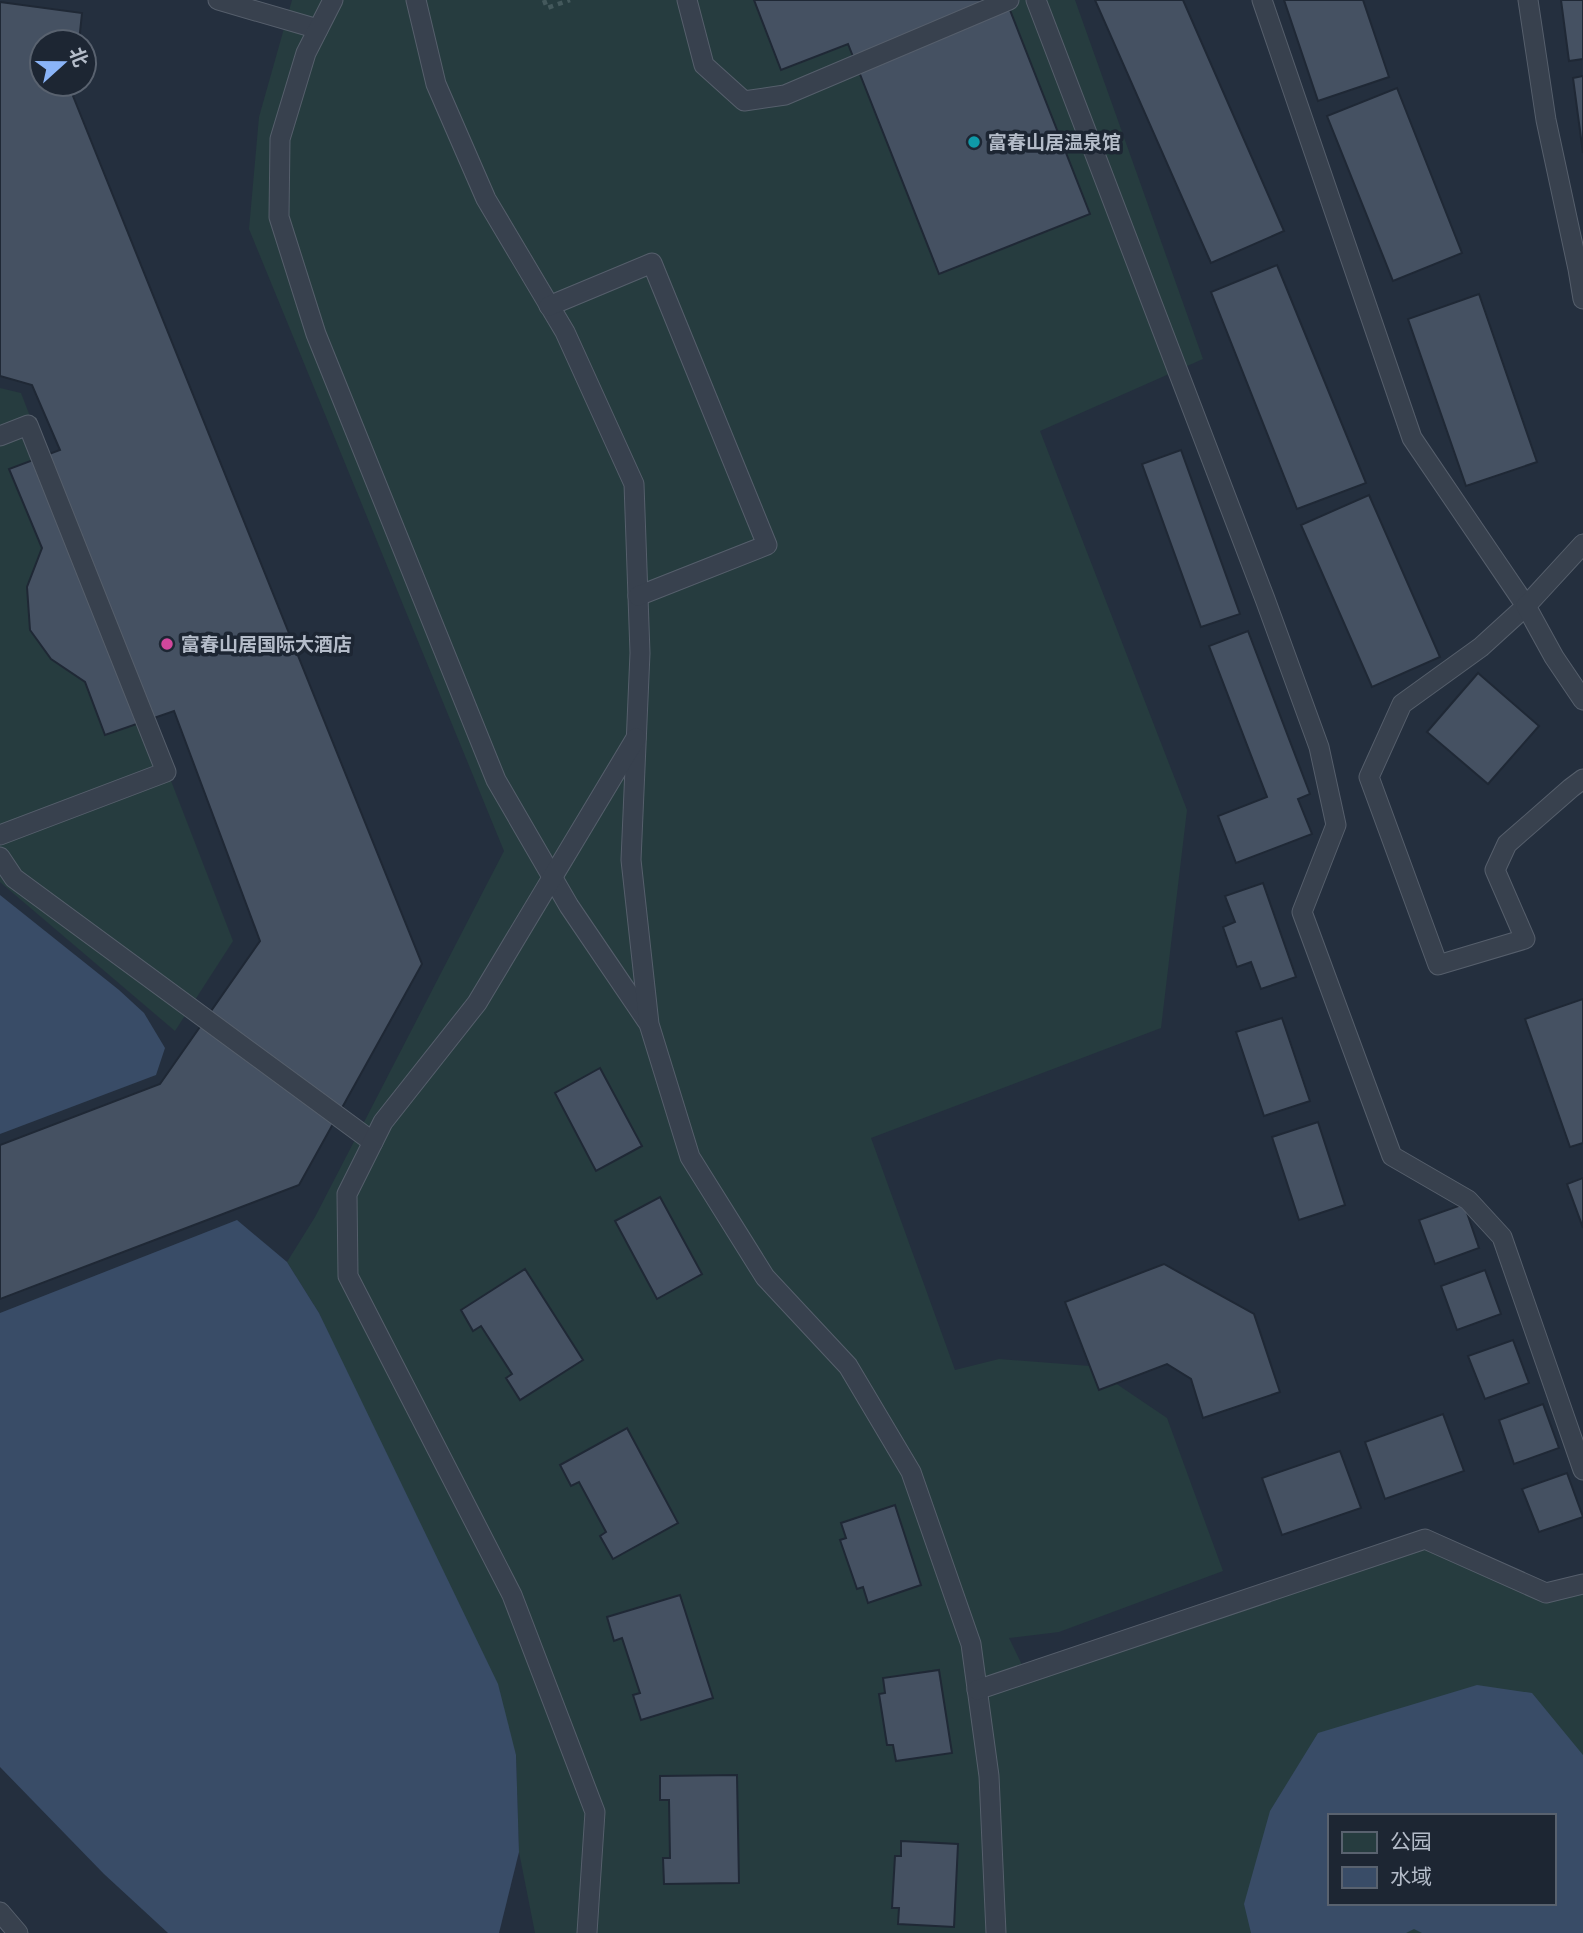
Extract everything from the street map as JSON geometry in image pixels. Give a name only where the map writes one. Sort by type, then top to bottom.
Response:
[{"type":"lane","points":[[218,0],[318,29]]},
{"type":"lane","points":[[333,0],[306,53],[280,139],[279,217],[316,334],[496,780],[569,906],[649,1024]]},
{"type":"lane","points":[[416,0],[436,84],[486,199],[565,332],[634,484],[640,653],[631,860],[649,1024],[690,1157],[765,1277],[848,1366],[911,1472],[971,1644],[989,1776],[996,1933]]},
{"type":"lane","points":[[687,0],[704,65],[744,101],[785,95],[1009,0]]},
{"type":"lane","points":[[1036,0],[1319,747],[1336,824],[1303,912],[1356,1061],[1392,1156],[1468,1200],[1502,1237],[1583,1470]]},
{"type":"lane","points":[[1262,0],[1412,438],[1526,607],[1554,657],[1583,700]]},
{"type":"lane","points":[[1528,0],[1546,120],[1583,299]]},
{"type":"lane","points":[[549,306],[652,263],[767,545],[638,596]]},
{"type":"lane","points":[[0,436],[28,425],[166,772],[0,835]]},
{"type":"lane","points":[[1583,544],[1526,607],[1481,647],[1402,704],[1369,777],[1438,965],[1525,939],[1494,870],[1507,845],[1583,779]]},
{"type":"lane","points":[[587,1933],[595,1812],[512,1595],[348,1276],[346,1194],[383,1122],[477,1003],[636,737]]},
{"type":"lane","points":[[0,857],[14,878],[373,1142]]},
{"type":"lane","points":[[977,1690],[1425,1539],[1546,1593],[1583,1584]]},
{"type":"lane","points":[[0,1912],[18,1933]]},
{"type":"path","points":[[544,0],[547,9],[570,0]]},
{"type":"green space","points":[[292,0],[1075,0],[1203,359],[1040,431],[1187,810],[1161,1028],[871,1138],[955,1370],[999,1359],[1090,1366],[1167,1418],[1223,1571],[1059,1632],[1009,1638],[1026,1673],[1425,1539],[1545,1593],[1583,1584],[1583,1933],[535,1933],[519,1852],[516,1755],[319,1313],[287,1262],[315,1217],[504,851],[249,229],[259,117]]},
{"type":"green space","points":[[0,388],[21,393],[233,941],[175,1031],[0,882]]},
{"type":"water","points":[[0,895],[144,1013],[165,1048],[156,1075],[0,1134]]},
{"type":"water","points":[[237,1220],[287,1262],[319,1313],[498,1684],[516,1755],[519,1852],[499,1933],[168,1933],[104,1874],[0,1767],[0,1313]]},
{"type":"water","points":[[1477,1685],[1532,1693],[1583,1755],[1583,1933],[1422,1933],[1414,1929],[1406,1933],[1251,1933],[1244,1904],[1270,1811],[1318,1733]]},
{"type":"building","name":"富春山居温泉馆","points":[[754,0],[1006,0],[1090,214],[939,274],[848,44],[781,70]]},
{"type":"building","points":[[1095,0],[1183,0],[1284,231],[1211,263]]},
{"type":"building","points":[[1284,0],[1363,0],[1389,77],[1318,101]]},
{"type":"building","points":[[1561,0],[1583,0],[1583,59],[1569,61]]},
{"type":"building","name":"富春山居国际大酒店","points":[[0,2],[82,13],[80,28],[28,28],[28,98],[74,98],[422,964],[299,1185],[0,1299],[0,1145],[160,1084],[260,941],[174,711],[105,735],[85,682],[51,659],[30,630],[27,587],[42,548],[9,469],[60,450],[32,385],[0,376]]},
{"type":"building","points":[[1583,76],[1583,153],[1573,78]]},
{"type":"building","points":[[1397,88],[1462,253],[1393,281],[1327,116]]},
{"type":"building","points":[[1277,265],[1366,483],[1297,509],[1211,292]]},
{"type":"building","points":[[1479,294],[1537,462],[1466,486],[1408,319]]},
{"type":"building","points":[[1181,450],[1240,614],[1201,627],[1142,464]]},
{"type":"building","points":[[1369,495],[1440,657],[1372,687],[1301,525]]},
{"type":"building","points":[[1248,631],[1310,794],[1298,799],[1312,834],[1236,863],[1218,816],[1267,797],[1209,646]]},
{"type":"building","points":[[1478,673],[1539,726],[1488,784],[1427,732]]},
{"type":"building","points":[[1263,883],[1296,977],[1261,989],[1251,962],[1237,967],[1223,927],[1235,922],[1225,896]]},
{"type":"building","points":[[1583,999],[1583,1143],[1570,1147],[1525,1019]]},
{"type":"building","points":[[1282,1018],[1310,1101],[1264,1116],[1236,1032]]},
{"type":"building","points":[[600,1068],[642,1146],[596,1171],[555,1093]]},
{"type":"building","points":[[1318,1122],[1345,1205],[1299,1220],[1272,1137]]},
{"type":"building","points":[[1583,1178],[1583,1228],[1567,1184]]},
{"type":"building","points":[[660,1197],[702,1274],[657,1299],[615,1221]]},
{"type":"building","points":[[1464,1204],[1479,1248],[1435,1264],[1419,1220]]},
{"type":"building","points":[[1164,1264],[1254,1314],[1280,1392],[1203,1418],[1191,1379],[1167,1364],[1099,1390],[1065,1302]]},
{"type":"building","points":[[525,1269],[583,1360],[520,1400],[506,1378],[512,1374],[481,1326],[473,1331],[461,1310]]},
{"type":"building","points":[[1485,1270],[1501,1314],[1457,1330],[1441,1286]]},
{"type":"building","points":[[1513,1340],[1529,1383],[1485,1399],[1468,1356]]},
{"type":"building","points":[[1543,1404],[1559,1448],[1514,1464],[1499,1420]]},
{"type":"building","points":[[1443,1414],[1464,1471],[1385,1499],[1365,1442]]},
{"type":"building","points":[[627,1428],[678,1523],[613,1559],[600,1536],[606,1532],[579,1482],[571,1486],[560,1465]]},
{"type":"building","points":[[1340,1451],[1361,1508],[1282,1535],[1262,1478]]},
{"type":"building","points":[[1567,1473],[1583,1517],[1539,1532],[1522,1489]]},
{"type":"building","points":[[895,1505],[921,1585],[868,1603],[863,1587],[857,1589],[840,1540],[846,1538],[841,1523]]},
{"type":"building","points":[[680,1595],[713,1698],[641,1720],[633,1695],[640,1693],[622,1638],[614,1641],[607,1617]]},
{"type":"building","points":[[939,1670],[952,1753],[896,1761],[893,1745],[887,1745],[879,1694],[885,1693],[883,1678]]},
{"type":"building","points":[[737,1775],[739,1883],[664,1884],[663,1858],[670,1858],[669,1800],[660,1800],[660,1776]]},
{"type":"building","points":[[901,1841],[958,1844],[954,1927],[898,1924],[899,1908],[892,1908],[895,1856],[901,1856]]},
{"type":"place","name":"富春山居温泉馆","points":[[974,142]]},
{"type":"place","name":"富春山居国际大酒店","points":[[167,644]]}]
